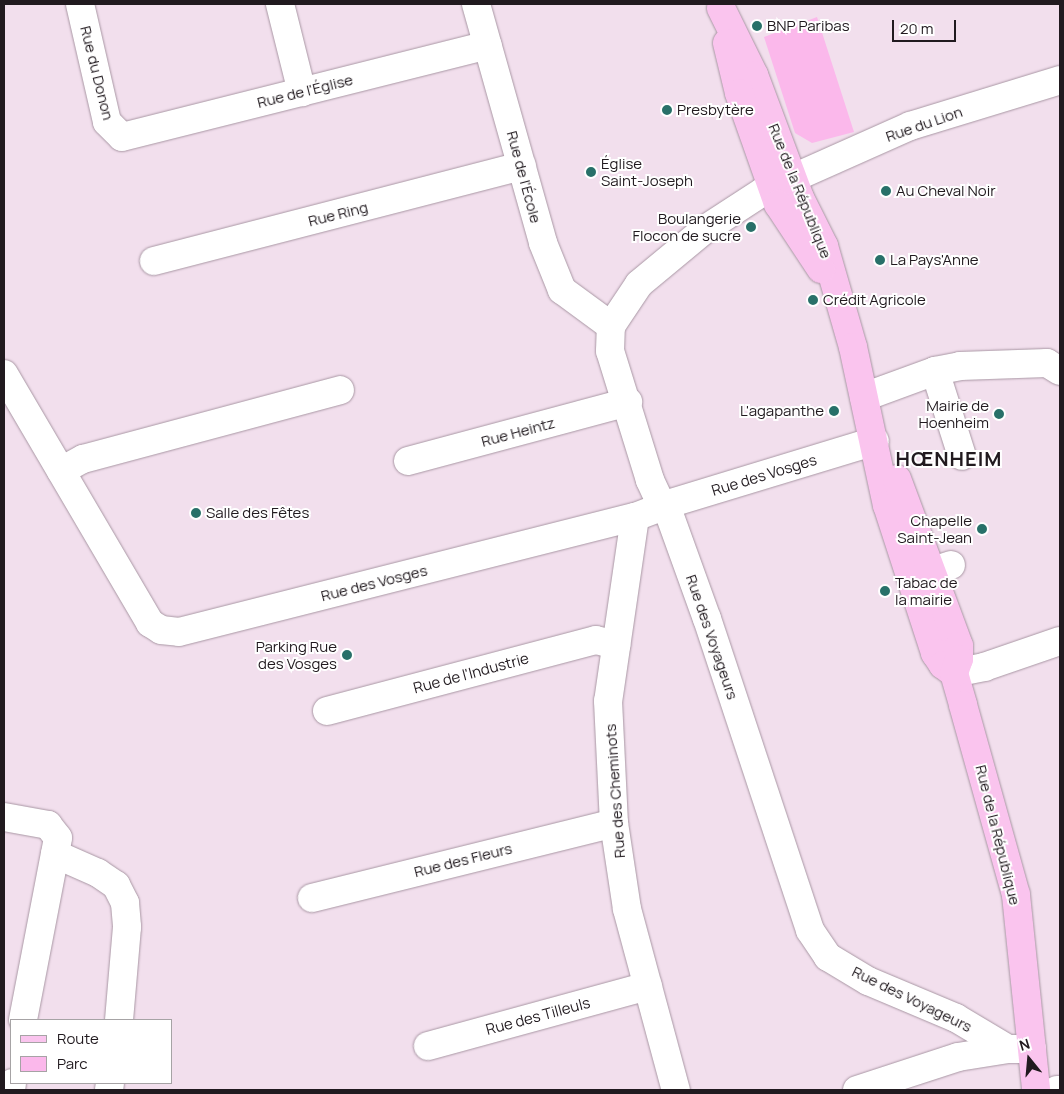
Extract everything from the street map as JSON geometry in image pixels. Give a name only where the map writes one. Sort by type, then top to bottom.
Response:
[{"type":"main road","name":"Rue de la République","points":[[720,6],[733,70],[782,183],[788,223],[836,294],[875,441],[899,484],[959,646],[959,659],[954,673],[1016,895],[1020,1049],[1036,1090]]},
{"type":"street","name":"Rue du Donon","points":[[80,4],[107,122],[122,137]]},
{"type":"street","points":[[280,4],[302,92]]},
{"type":"street","name":"Rue de l'École","points":[[476,4],[542,243],[562,290],[612,326]]},
{"type":"street","name":"Rue de l'Église","points":[[122,137],[488,45]]},
{"type":"street","name":"Rue du Lion","points":[[782,183],[910,126],[1060,80]]},
{"type":"street","name":"Rue Ring","points":[[154,261],[522,166]]},
{"type":"street","name":"Rue des Voyageurs","points":[[782,183],[704,230],[638,284],[612,326],[610,351],[628,402],[650,480],[662,506],[670,516],[707,619],[810,930],[828,957],[868,982],[956,1018],[1020,1049]]},
{"type":"street","points":[[864,397],[934,371],[960,366],[1047,363],[1060,371]]},
{"type":"street","points":[[934,371],[962,456]]},
{"type":"street","name":"Rue des Vosges","points":[[4,374],[150,623],[161,630],[179,632],[634,517],[662,506],[875,441]]},
{"type":"street","points":[[61,471],[83,459],[340,390]]},
{"type":"street","name":"Rue Heintz","points":[[408,461],[628,402]]},
{"type":"street","name":"Rue des Cheminots","points":[[634,517],[608,701],[614,823],[627,909],[676,1090]]},
{"type":"street","points":[[954,673],[1047,639]]},
{"type":"street","name":"Rue de l'Industrie","points":[[327,710],[596,640],[616,645]]},
{"type":"street","points":[[4,817],[48,824],[58,838],[23,1019]]},
{"type":"street","name":"Rue des Fleurs","points":[[312,898],[614,823]]},
{"type":"street","points":[[55,854],[98,873],[116,885],[125,903],[127,927],[119,1019]]},
{"type":"street","name":"Rue des Tilleuls","points":[[428,1046],[648,986]]},
{"type":"street","points":[[857,1090],[958,1057],[1020,1049]]},
{"type":"green space","points":[[817,17],[854,132],[812,143],[795,133],[764,37]]},
{"type":"place","name":"BNP Paribas","points":[[757,26]]},
{"type":"place","name":"Presbytère","points":[[667,110]]},
{"type":"place","name":"Église Saint-Joseph","points":[[591,172]]},
{"type":"place","name":"Au Cheval Noir","points":[[886,191]]},
{"type":"place","name":"Boulangerie Flocon de sucre","points":[[751,227]]},
{"type":"place","name":"La Pays'Anne","points":[[880,260]]},
{"type":"place","name":"Crédit Agricole","points":[[813,300]]},
{"type":"place","name":"L'agapanthe","points":[[834,411]]},
{"type":"place","name":"Mairie de Hoenheim","points":[[999,414]]},
{"type":"place","name":"Salle des Fêtes","points":[[196,513]]},
{"type":"place","name":"Chapelle Saint-Jean","points":[[982,529]]},
{"type":"place","name":"Tabac de la mairie","points":[[885,591]]},
{"type":"place","name":"Parking Rue des Vosges","points":[[347,655]]},
{"type":"district","name":"HŒNHEIM","points":[[949,458]]}]
